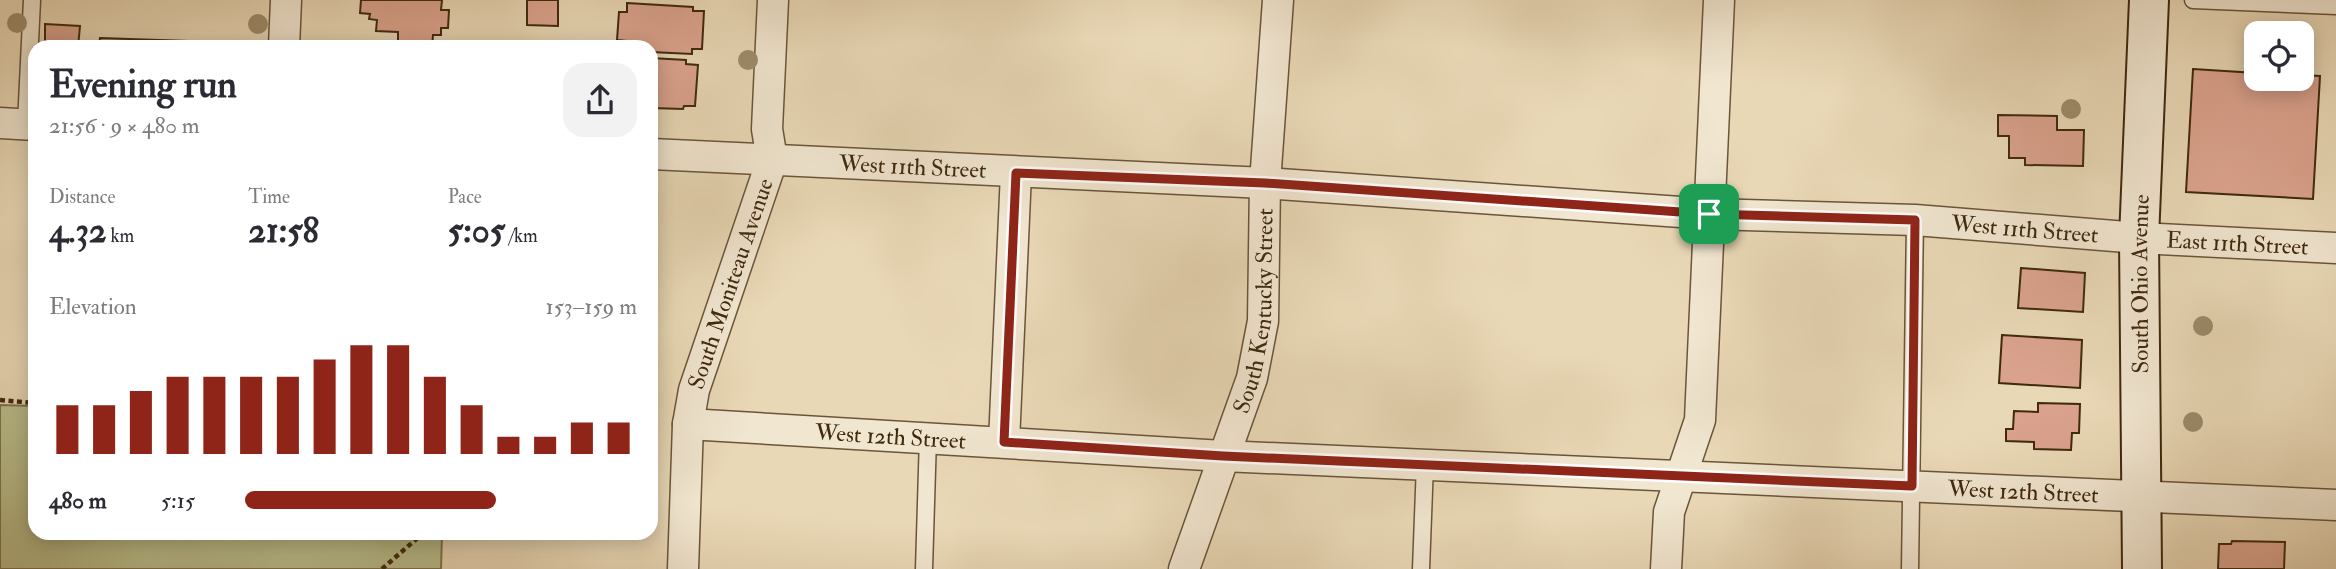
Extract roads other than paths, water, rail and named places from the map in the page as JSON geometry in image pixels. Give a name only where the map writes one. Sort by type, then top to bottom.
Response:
[{"type":"main road","name":"South Ohio Avenue","points":[[2142,569],[2138,238],[2149,0]]},
{"type":"street","points":[[284,40],[286,0]]},
{"type":"street","name":"South Moniteau Avenue","points":[[682,569],[688,424],[694,390],[772,160],[767,129],[773,0]]},
{"type":"street","name":"South Kentucky Street","points":[[1184,569],[1252,378],[1263,321],[1265,183],[1278,0]]},
{"type":"street","points":[[1666,569],[1669,512],[1700,420],[1719,0]]},
{"type":"street","name":"West 11th Street","points":[[658,154],[1265,183],[1709,214],[1915,220],[2138,238]]},
{"type":"street","points":[[1004,442],[1016,173]]},
{"type":"street","name":"East 11th Street","points":[[2138,238],[2336,247]]},
{"type":"street","name":"West 12th Street","points":[[688,424],[1223,456],[2336,505]]},
{"type":"lane","points":[[28,40],[32,0]]},
{"type":"lane","points":[[2193,0],[2336,6]]},
{"type":"lane","points":[[20,124],[28,41]]},
{"type":"lane","points":[[1910,569],[1915,220]]},
{"type":"lane","points":[[924,569],[928,437]]},
{"type":"lane","points":[[1421,569],[1425,464]]}]
